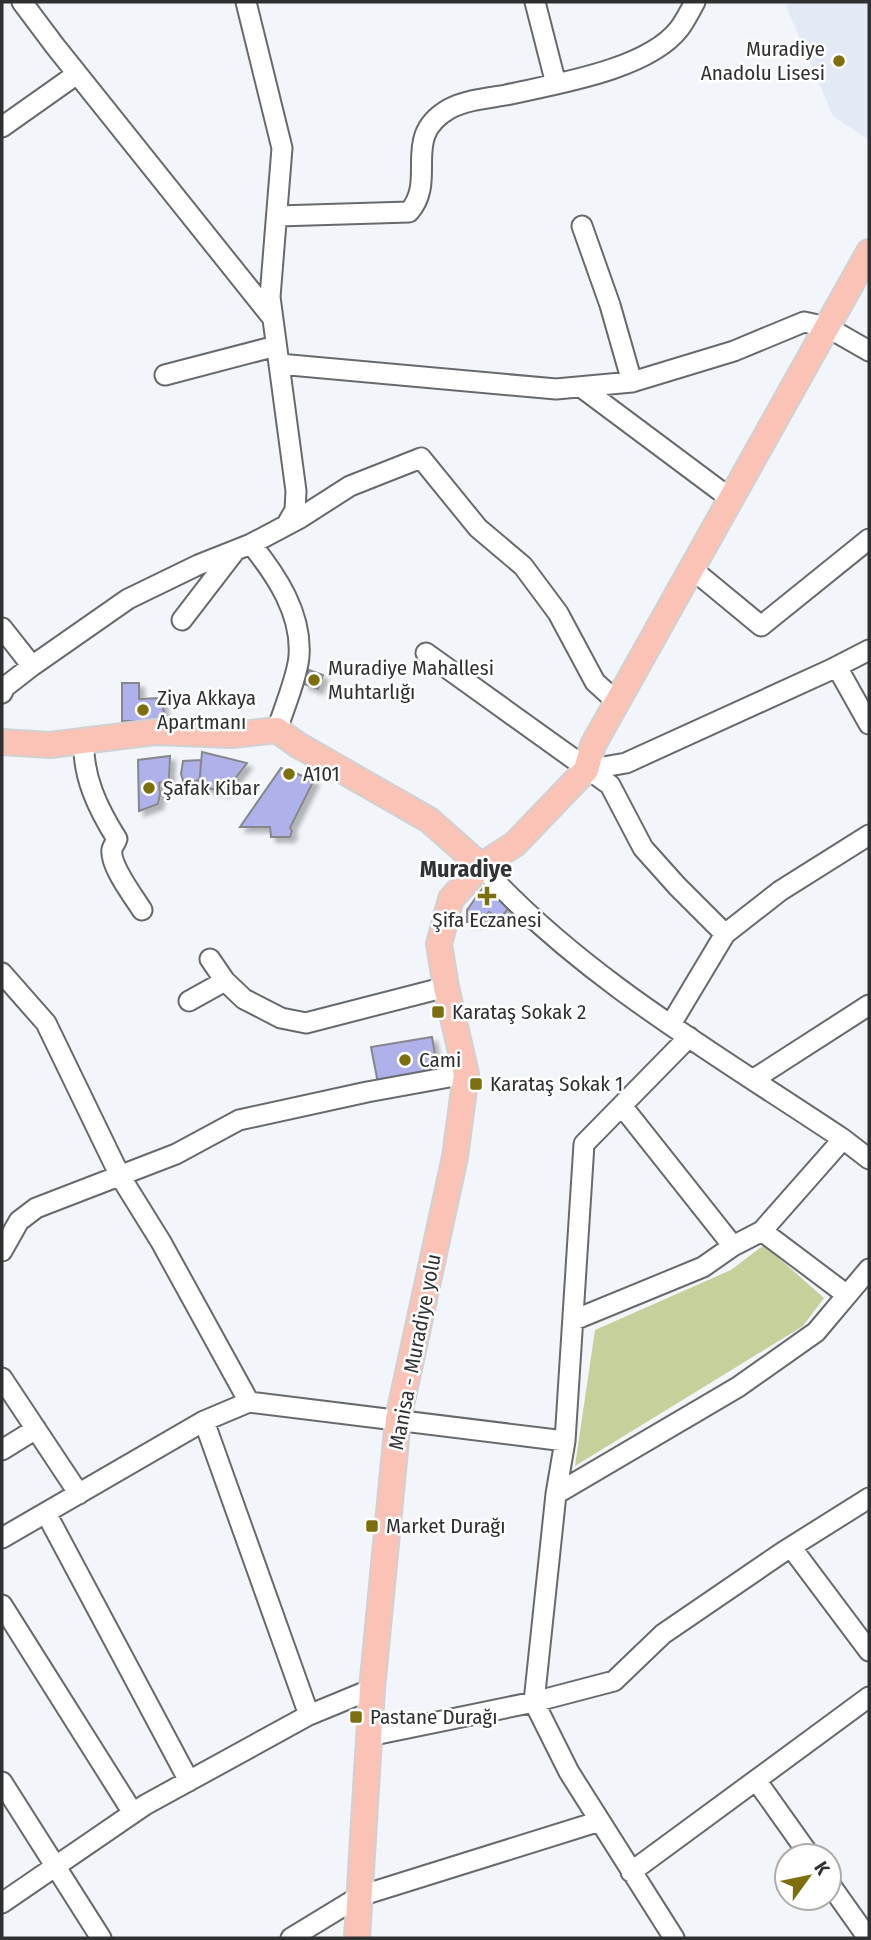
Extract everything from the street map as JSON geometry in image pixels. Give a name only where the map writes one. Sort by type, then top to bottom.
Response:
[{"type":"main road","points":[[586,770],[593,745],[869,252]]},
{"type":"main road","points":[[2,742],[50,745],[155,732],[232,735],[277,730],[298,745],[429,820],[481,866]]},
{"type":"main road","name":"Manisa - Muradiye yolu","points":[[357,1938],[372,1689],[398,1419],[455,1157],[466,1074],[439,944],[451,899],[481,866],[515,844],[586,770]]},
{"type":"street","points":[[22,2],[272,318]]},
{"type":"street","points":[[535,2],[556,84]]},
{"type":"street","points":[[278,216],[409,212],[417,203],[421,191],[421,142],[428,127],[449,108],[609,70],[660,47],[678,30],[695,2]]},
{"type":"street","points":[[250,8],[282,148],[270,297],[296,491],[295,510],[288,524]]},
{"type":"street","points":[[2,127],[78,74]]},
{"type":"street","points":[[582,226],[610,305],[632,382]]},
{"type":"street","points":[[165,374],[278,355],[556,389],[581,387],[632,382],[734,351],[804,322],[827,327],[869,351]]},
{"type":"street","points":[[581,387],[731,499]]},
{"type":"street","points":[[2,693],[5,687],[32,666],[128,599],[198,565],[244,547],[350,486],[421,458],[478,528],[523,566],[558,613],[595,682],[617,702]]},
{"type":"street","points":[[692,569],[761,626],[869,540]]},
{"type":"street","points":[[182,620],[244,547]]},
{"type":"street","points":[[244,547],[270,568],[298,622],[299,658],[277,730]]},
{"type":"street","points":[[2,628],[32,666]]},
{"type":"street","points":[[586,770],[626,763],[869,650]]},
{"type":"street","points":[[426,653],[610,785],[643,848],[725,934]]},
{"type":"street","points":[[837,667],[869,724]]},
{"type":"street","points":[[84,740],[83,760],[99,810],[117,839],[112,848],[113,857],[120,876],[142,910]]},
{"type":"street","points":[[671,1024],[725,934],[780,891],[869,835]]},
{"type":"street","points":[[481,866],[511,899],[579,958],[689,1037],[843,1139],[869,1160]]},
{"type":"street","points":[[210,959],[225,981],[244,999],[281,1018],[306,1023],[446,988]]},
{"type":"street","points":[[2,973],[46,1023],[120,1177],[161,1242],[249,1402]]},
{"type":"street","points":[[189,1001],[225,981]]},
{"type":"street","points":[[754,1079],[869,1005]]},
{"type":"street","points":[[668,1937],[631,1871],[569,1772],[534,1702],[556,1494],[565,1441],[584,1144],[689,1037]]},
{"type":"street","points":[[2,1251],[19,1221],[36,1208],[176,1154],[239,1121],[367,1091],[466,1074]]},
{"type":"street","points":[[622,1106],[733,1246]]},
{"type":"street","points":[[574,1321],[703,1267],[733,1246],[762,1231],[843,1139]]},
{"type":"street","points":[[762,1231],[847,1296]]},
{"type":"street","points":[[556,1494],[738,1387],[816,1332],[869,1269]]},
{"type":"street","points":[[2,1378],[79,1494]]},
{"type":"street","points":[[2,1538],[204,1422],[249,1402],[565,1441]]},
{"type":"street","points":[[204,1422],[309,1715]]},
{"type":"street","points":[[2,1450],[36,1429]]},
{"type":"street","points":[[369,1736],[534,1702],[614,1681],[663,1634],[869,1498]]},
{"type":"street","points":[[46,1513],[189,1781]]},
{"type":"street","points":[[791,1547],[869,1651]]},
{"type":"street","points":[[2,1605],[133,1813]]},
{"type":"street","points":[[2,1903],[133,1813],[309,1715],[372,1689]]},
{"type":"street","points":[[631,1871],[869,1697]]},
{"type":"street","points":[[756,1780],[800,1842]]},
{"type":"street","points":[[2,1782],[101,1938]]},
{"type":"street","points":[[291,1938],[360,1896],[600,1821]]},
{"type":"street","points":[[843,1903],[868,1938]]},
{"type":"shaded area","name":"Muradiye Anadolu Lisesi","points":[[789,2],[869,2],[869,140],[833,116],[786,6]]},
{"type":"green space","points":[[764,1245],[824,1298],[803,1326],[575,1466],[595,1330],[731,1270]]},
{"type":"building","name":"Muradiye Mahallesi Muhtarlığı","points":[[309,670],[323,675],[318,689],[304,684]]},
{"type":"building","name":"Ziya Akkaya Apartmanı","points":[[122,683],[139,683],[139,699],[162,698],[165,721],[122,721]]},
{"type":"building","points":[[202,752],[247,763],[225,792],[199,786]]},
{"type":"building","name":"Şafak Kibar","points":[[170,756],[169,780],[159,783],[158,804],[139,811],[138,760]]},
{"type":"building","points":[[201,760],[200,779],[185,787],[181,774],[183,761]]},
{"type":"building","points":[[281,768],[314,780],[290,828],[290,837],[271,837],[270,827],[240,827]]},
{"type":"building","name":"Şifa Eczanesi","points":[[485,885],[510,907],[500,918],[489,912],[481,921],[467,922],[467,910]]},
{"type":"building","name":"Cami","points":[[432,1037],[438,1072],[378,1083],[371,1047]]},
{"type":"place","name":"Muradiye Anadolu Lisesi","points":[[839,61]]},
{"type":"place","name":"Muradiye Mahallesi Muhtarlığı","points":[[314,680]]},
{"type":"place","name":"Ziya Akkaya Apartmanı","points":[[143,710]]},
{"type":"place","name":"A101","points":[[289,774]]},
{"type":"place","name":"Şafak Kibar","points":[[149,788]]},
{"type":"place","name":"Şifa Eczanesi","points":[[487,896]]},
{"type":"place","name":"Karataş Sokak 2","points":[[438,1012]]},
{"type":"place","name":"Cami","points":[[405,1060]]},
{"type":"place","name":"Karataş Sokak 1","points":[[476,1084]]},
{"type":"place","name":"Market Durağı","points":[[372,1526]]},
{"type":"place","name":"Pastane Durağı","points":[[356,1717]]},
{"type":"district","name":"Muradiye","points":[[466,869]]}]
